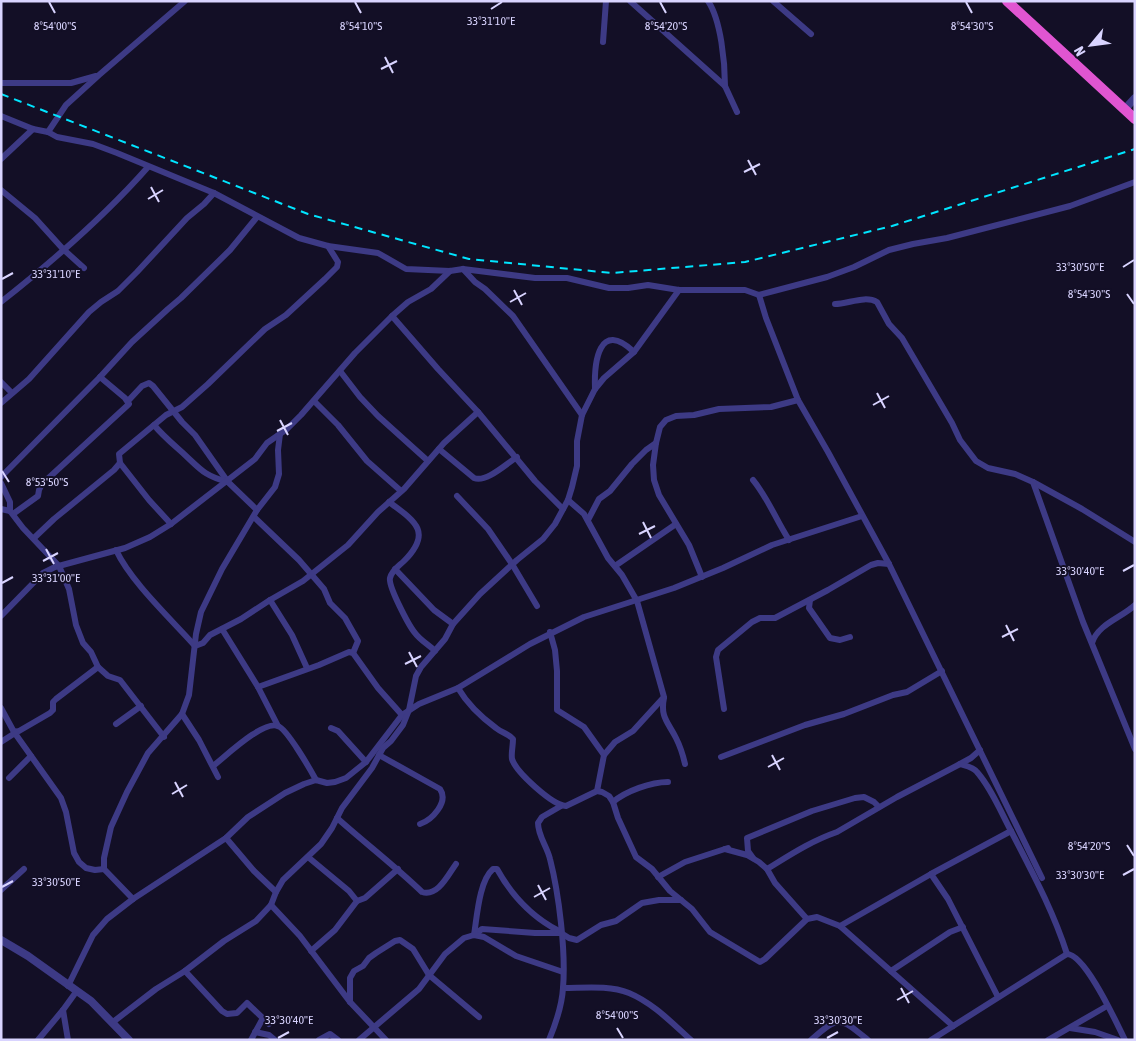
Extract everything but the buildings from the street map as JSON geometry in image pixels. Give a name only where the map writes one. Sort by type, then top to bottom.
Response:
[{"type":"highway","points":[[1007,1],[1135,119]]},
{"type":"street","points":[[48,132],[66,106],[185,1]]},
{"type":"street","points":[[603,42],[606,1]]},
{"type":"street","points":[[630,1],[725,86],[737,112]]},
{"type":"street","points":[[708,1],[712,6],[725,63],[725,86]]},
{"type":"street","points":[[774,1],[811,34]]},
{"type":"street","points":[[1,83],[71,83],[99,75]]},
{"type":"street","points":[[1125,109],[1135,98]]},
{"type":"street","points":[[1,116],[34,129],[48,132],[57,137],[94,144],[214,193],[299,238],[328,246],[378,253],[406,270],[450,271],[464,269],[535,278],[567,278],[610,288],[648,285],[679,290],[745,290],[759,295],[827,277],[854,267],[889,250],[947,238],[1070,206],[1135,182]]},
{"type":"street","points":[[1,159],[34,129]]},
{"type":"street","points":[[1,302],[121,196],[148,167]]},
{"type":"street","points":[[1,190],[35,218],[63,249],[84,268]]},
{"type":"street","points":[[1,403],[29,379],[89,312],[118,291],[187,218],[214,193]]},
{"type":"street","points":[[1,477],[132,342],[230,250],[258,217]]},
{"type":"street","points":[[171,524],[120,463],[119,454],[154,425],[173,411],[182,407],[265,330],[286,315],[325,279],[337,266],[338,262],[328,246]]},
{"type":"street","points":[[464,269],[475,282],[513,316],[582,416]]},
{"type":"street","points":[[1,616],[43,573],[59,566],[136,544],[171,524],[228,482],[255,459],[267,443],[280,434],[314,401],[355,353],[392,316],[408,302],[431,289],[450,271]]},
{"type":"street","points":[[113,1022],[156,989],[256,921],[271,905],[283,880],[321,844],[342,808],[372,768],[383,748],[399,732],[409,710],[416,676],[421,667],[445,639],[453,624],[480,594],[512,564],[543,539],[555,524],[568,500],[577,466],[582,416],[595,389],[604,378],[634,352],[679,290]]},
{"type":"street","points":[[759,295],[798,400],[888,564],[1042,878]]},
{"type":"street","points":[[835,304],[846,304],[868,299],[877,302],[889,324],[910,350],[960,440],[976,461],[988,468],[1015,474],[1033,482],[1082,509],[1135,542]]},
{"type":"street","points":[[392,316],[478,412],[535,481],[563,509]]},
{"type":"street","points":[[595,389],[596,365],[603,343],[610,340],[618,341],[627,345],[634,352]]},
{"type":"street","points":[[340,371],[378,416],[428,461]]},
{"type":"street","points":[[100,377],[128,401]]},
{"type":"street","points":[[1,382],[12,393]]},
{"type":"street","points":[[1,509],[11,512],[38,496],[42,484],[78,449],[98,434],[124,409],[129,404],[128,401],[142,386],[149,383],[195,435],[228,482],[255,514],[324,589],[330,602],[355,634],[358,641],[353,653]]},
{"type":"street","points":[[702,577],[689,546],[673,517],[662,502],[654,480],[656,443],[662,424],[676,416],[694,415],[719,409],[771,407],[798,400]]},
{"type":"street","points":[[314,401],[338,425],[367,461],[401,491]]},
{"type":"street","points":[[195,646],[203,643],[206,638],[241,620],[302,581],[348,545],[439,449],[478,412]]},
{"type":"street","points":[[154,425],[198,469],[214,478],[228,482]]},
{"type":"street","points":[[133,899],[104,869],[104,858],[111,827],[142,762],[182,714],[189,695],[196,634],[201,612],[222,569],[255,514],[275,487],[278,474],[280,434]]},
{"type":"street","points":[[588,520],[599,499],[610,491],[646,450],[656,443]]},
{"type":"street","points":[[439,449],[479,480],[486,478],[516,457]]},
{"type":"street","points":[[34,538],[120,463]]},
{"type":"street","points":[[753,480],[764,494],[789,540]]},
{"type":"street","points":[[1033,482],[1107,685],[1135,749]]},
{"type":"street","points":[[1,483],[10,502],[11,512],[23,528],[59,566],[69,589],[76,625],[83,643],[91,652],[98,667],[108,676],[120,680],[164,736]]},
{"type":"street","points":[[457,496],[488,529],[537,606]]},
{"type":"street","points":[[568,500],[584,514],[608,558],[637,601],[664,697],[662,707],[664,717],[676,738],[685,764]]},
{"type":"street","points":[[390,502],[410,517],[418,528],[420,537],[416,548],[390,576],[392,592],[415,633],[435,651]]},
{"type":"street","points":[[68,986],[98,928],[133,899],[226,838],[248,817],[286,793],[316,780],[327,783],[341,780],[357,770],[366,762],[402,715],[409,710],[458,688],[550,632],[584,617],[637,601],[702,577],[772,545],[862,516]]},
{"type":"street","points":[[615,566],[676,524]]},
{"type":"street","points":[[116,550],[125,567],[195,646]]},
{"type":"street","points":[[724,709],[716,657],[718,650],[752,622],[760,618],[775,618],[871,564],[888,564]]},
{"type":"street","points":[[395,569],[434,610],[453,624]]},
{"type":"street","points":[[270,600],[292,635],[307,668]]},
{"type":"street","points":[[810,600],[809,608],[830,638],[840,640],[850,637]]},
{"type":"street","points":[[1092,643],[1096,633],[1135,605]]},
{"type":"street","points":[[222,629],[258,687],[278,726],[301,755],[316,780]]},
{"type":"street","points":[[550,632],[555,650],[557,671],[556,710],[584,727],[604,755]]},
{"type":"street","points":[[258,687],[349,652],[353,653]]},
{"type":"street","points":[[353,653],[378,688],[402,715]]},
{"type":"street","points":[[1,742],[50,713],[53,710],[56,699],[98,667]]},
{"type":"street","points":[[721,757],[805,725],[844,714],[893,695],[907,692],[942,671]]},
{"type":"street","points":[[458,688],[471,708],[496,728],[512,736],[512,758],[515,764],[542,793],[561,806]]},
{"type":"street","points":[[597,791],[604,755],[615,742],[633,731],[664,697]]},
{"type":"street","points":[[116,724],[141,706]]},
{"type":"street","points":[[1,708],[15,732],[61,798],[66,812],[74,853],[79,862],[86,868],[104,869]]},
{"type":"street","points":[[182,714],[199,740],[218,777]]},
{"type":"street","points":[[213,766],[262,728],[272,725],[278,726]]},
{"type":"street","points":[[331,728],[338,731],[366,762]]},
{"type":"street","points":[[767,869],[821,837],[837,832],[971,758],[980,750]]},
{"type":"street","points":[[379,755],[440,789],[443,794],[440,806],[426,822],[420,824]]},
{"type":"street","points":[[9,778],[31,756]]},
{"type":"street","points":[[960,764],[977,771],[993,797],[1050,908],[1068,954]]},
{"type":"street","points":[[991,775],[993,797]]},
{"type":"street","points":[[613,802],[619,796],[651,783],[668,782]]},
{"type":"street","points":[[549,1040],[558,1014],[563,988],[561,932],[550,858],[546,846],[538,833],[538,823],[542,817],[561,806],[566,806],[597,791],[609,796],[613,802],[634,854],[658,876],[670,891],[692,909],[710,932],[760,962],[807,919],[817,917],[840,926],[953,1026]]},
{"type":"street","points":[[807,919],[775,883],[767,869],[753,858],[748,851],[747,838],[812,810],[855,798],[864,797],[880,807]]},
{"type":"street","points":[[337,818],[426,894],[437,889],[456,864]]},
{"type":"street","points":[[840,926],[1011,831]]},
{"type":"street","points":[[226,838],[254,872],[276,892]]},
{"type":"street","points":[[658,876],[685,862],[727,848],[753,858]]},
{"type":"street","points":[[308,857],[350,891],[357,901]]},
{"type":"street","points":[[1,890],[24,868]]},
{"type":"street","points":[[474,935],[486,876],[493,868],[497,869],[504,881],[530,912],[569,938],[577,940],[601,925],[616,921],[642,904],[660,900],[681,900]]},
{"type":"street","points":[[310,951],[335,930],[357,901],[365,898],[398,869]]},
{"type":"street","points":[[931,874],[948,899],[998,997]]},
{"type":"street","points":[[271,905],[300,936],[350,1002],[386,1040]]},
{"type":"street","points":[[891,971],[950,932],[963,927]]},
{"type":"street","points":[[359,1040],[419,989],[452,947],[464,938],[482,930],[535,933],[561,932]]},
{"type":"street","points":[[474,935],[492,941],[516,956],[563,972]]},
{"type":"street","points":[[1,940],[28,956],[91,1001],[129,1040]]},
{"type":"street","points":[[350,1002],[350,978],[354,971],[363,966],[369,958],[395,941],[400,940],[413,949],[429,975],[479,1017]]},
{"type":"street","points":[[931,1040],[1068,954],[1072,954],[1081,962],[1125,1040]]},
{"type":"street","points":[[185,971],[194,983],[222,1011],[228,1014],[237,1013],[247,1003],[269,1024]]},
{"type":"street","points":[[563,988],[609,988],[629,993],[649,1005],[691,1040]]},
{"type":"street","points":[[38,1040],[76,992]]},
{"type":"street","points":[[1048,1040],[1107,1006]]},
{"type":"street","points":[[63,1010],[68,1040]]},
{"type":"street","points":[[251,1040],[263,1018]]},
{"type":"street","points":[[811,1040],[829,1025],[838,1022],[847,1024],[868,1040]]},
{"type":"street","points":[[1069,1028],[1095,1032],[1118,1040]]},
{"type":"street","points":[[255,1032],[268,1035],[275,1040]]},
{"type":"street","points":[[319,1040],[330,1034],[338,1040]]},
{"type":"railway","points":[[1,94],[308,214],[469,259],[612,273],[745,262],[892,226],[1135,149]]}]
